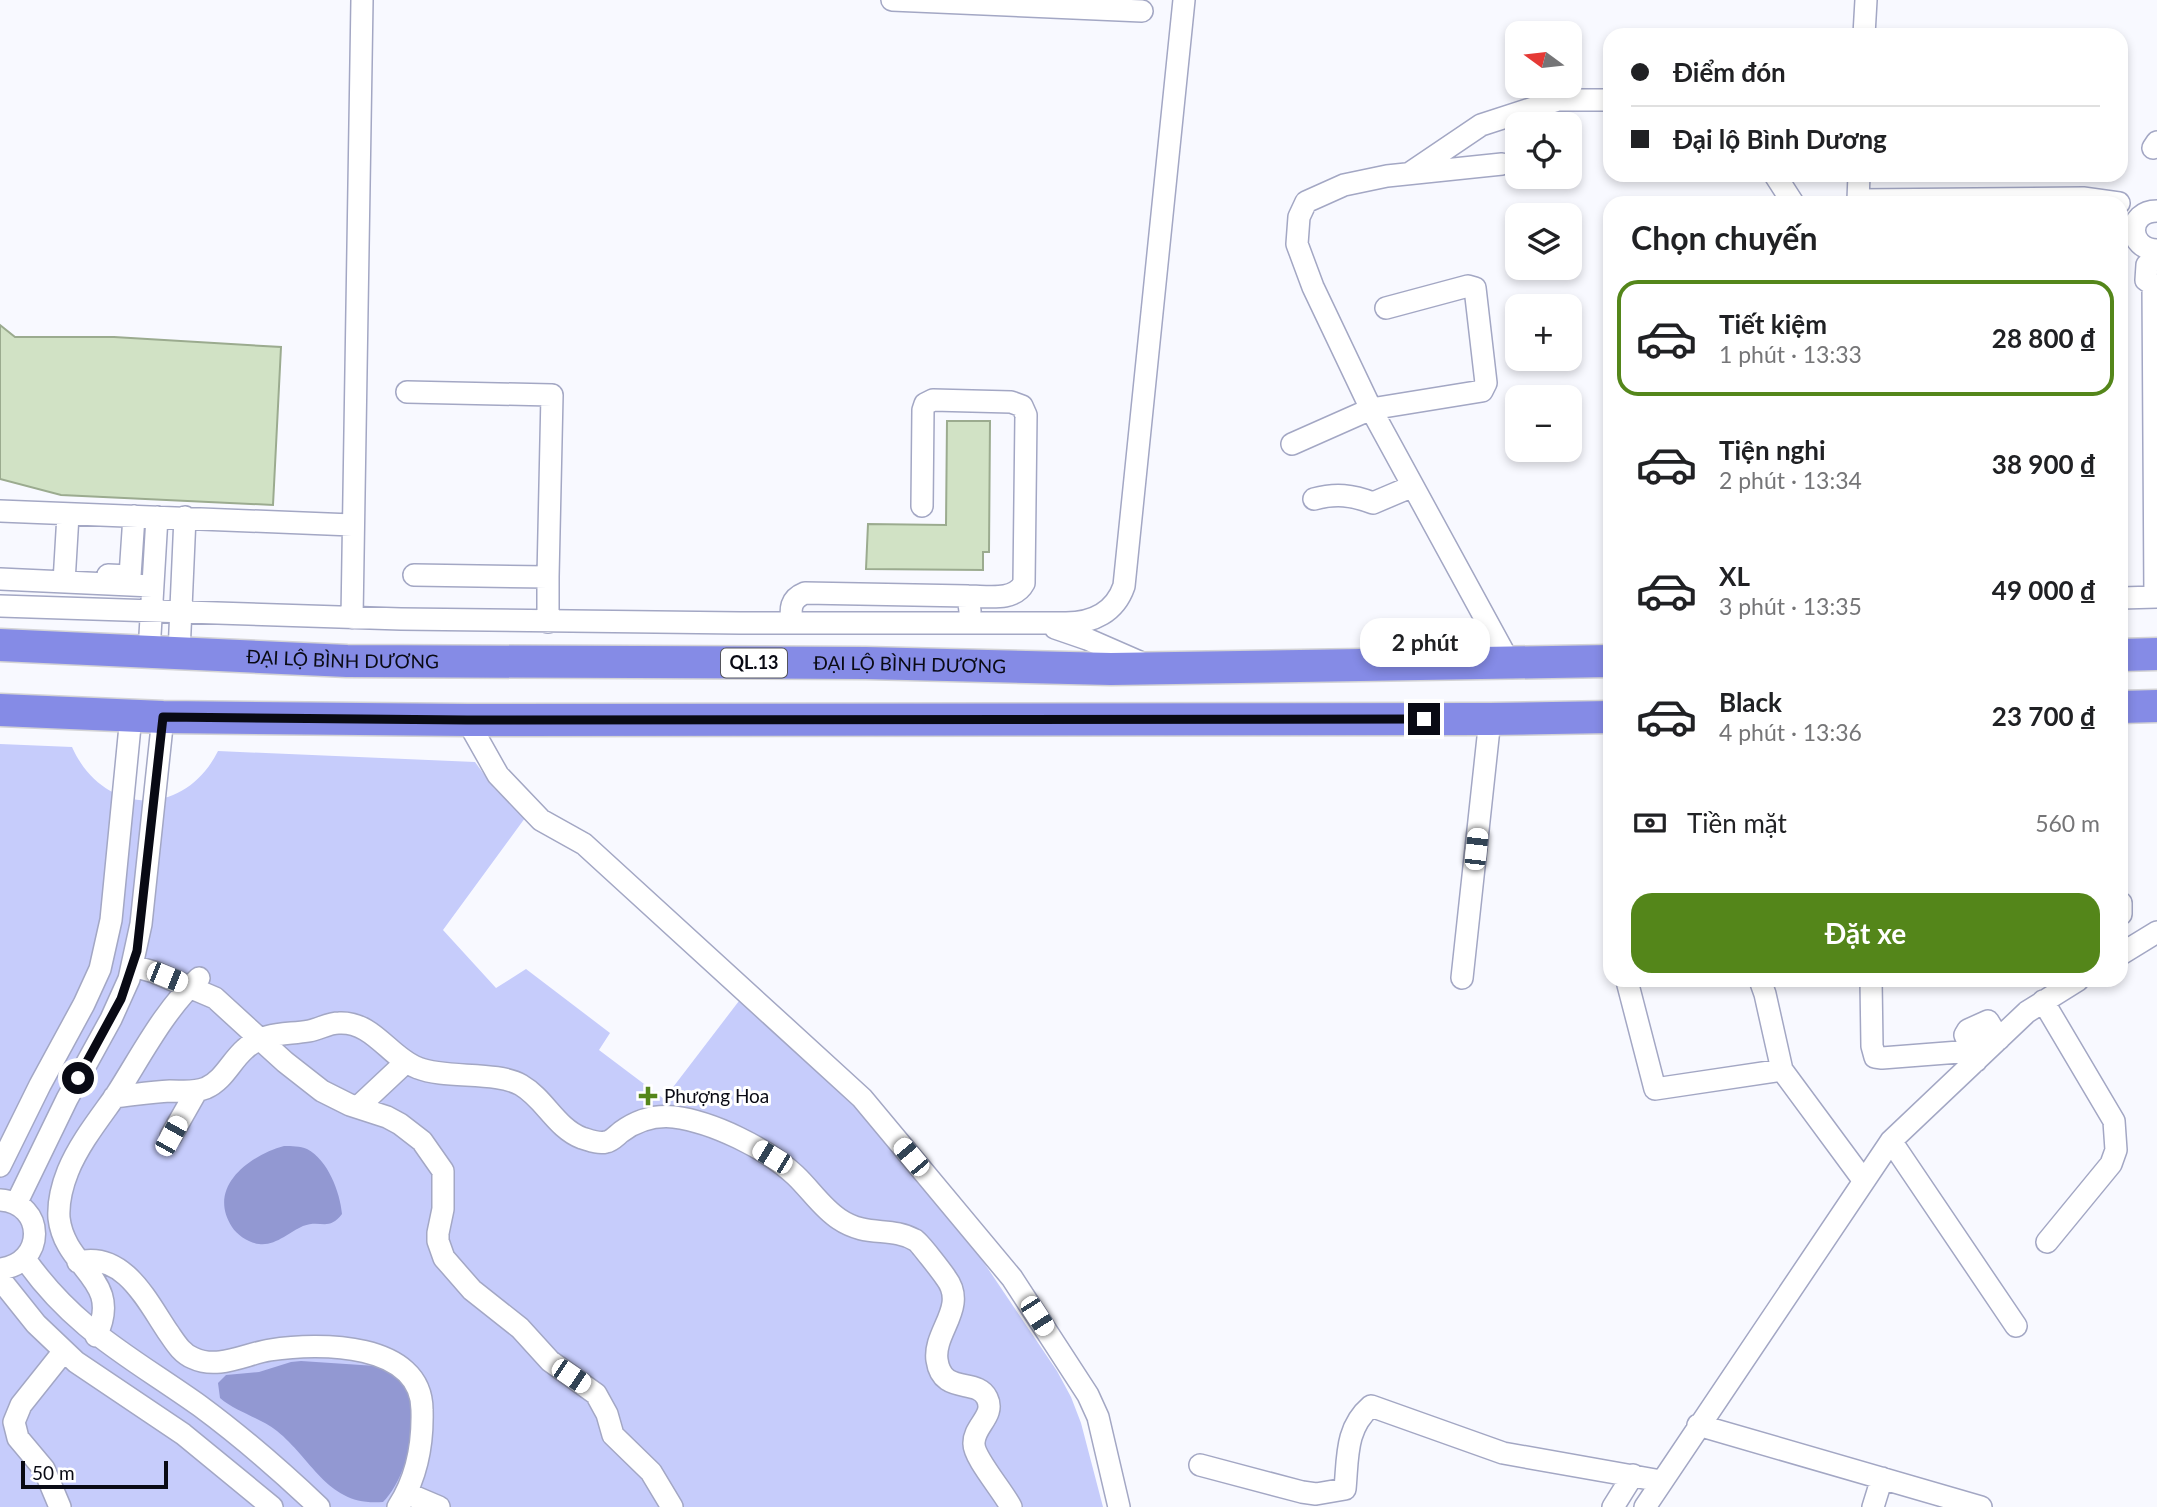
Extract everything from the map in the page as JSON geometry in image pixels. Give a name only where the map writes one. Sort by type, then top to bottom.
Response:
[{"type":"highway","name":"ĐẠI LỘ BÌNH DƯƠNG","points":[[0,645],[347,661],[852,663],[1161,668],[1603,661]]},
{"type":"highway","points":[[2128,655],[2157,654]]},
{"type":"highway","points":[[2128,706],[2157,706]]},
{"type":"highway","points":[[0,709],[163,717],[467,720],[1603,717]]},
{"type":"street","points":[[352,618],[362,0]]},
{"type":"street","points":[[892,0],[1142,11]]},
{"type":"street","points":[[0,606],[548,622],[1034,624],[1091,620],[1111,607],[1124,586],[1184,0]]},
{"type":"street","points":[[1864,28],[1866,0]]},
{"type":"street","points":[[1409,174],[1481,125],[1558,100],[1603,100]]},
{"type":"street","points":[[1502,164],[1409,174],[1345,185],[1306,202],[1299,217],[1297,244],[1313,287],[1371,409],[1509,662]]},
{"type":"street","points":[[2128,206],[2149,213],[2134,228],[2137,241],[2156,256],[2147,265],[2146,280],[2155,288],[2156,597],[2128,597]]},
{"type":"street","points":[[1292,444],[1371,409],[1482,391],[1486,383],[1475,288],[1468,286],[1386,308]]},
{"type":"street","points":[[407,392],[552,395],[548,622]]},
{"type":"street","points":[[792,623],[792,603],[805,593],[1007,596],[1020,590],[1024,583],[1026,415],[1022,406],[1011,402],[933,400],[925,404],[922,506]]},
{"type":"street","points":[[1314,499],[1331,494],[1353,496],[1373,503],[1413,486]]},
{"type":"street","points":[[0,511],[352,525]]},
{"type":"street","points":[[64,577],[68,515]]},
{"type":"street","points":[[0,579],[130,576],[134,516]]},
{"type":"street","points":[[157,517],[151,611],[164,653]]},
{"type":"street","points":[[164,653],[181,612],[185,517]]},
{"type":"street","points":[[414,575],[548,577]]},
{"type":"street","points":[[64,577],[152,586]]},
{"type":"street","points":[[968,596],[971,624]]},
{"type":"street","points":[[1034,624],[1087,639],[1119,654],[1161,668]]},
{"type":"street","points":[[0,1166],[100,969],[111,920],[131,716]]},
{"type":"street","points":[[0,1269],[11,1267],[25,1259],[34,1243],[34,1224],[24,1209],[8,1202],[111,1019],[133,966],[141,924],[163,717]]},
{"type":"street","points":[[1462,978],[1490,719]]},
{"type":"street","points":[[467,720],[498,775],[541,820],[584,844],[862,1098],[1012,1278],[1088,1395],[1098,1417],[1118,1507]]},
{"type":"street","points":[[2128,950],[2157,932]]},
{"type":"street","points":[[133,966],[195,981],[322,1091],[400,1124],[417,1136],[431,1151],[443,1171],[443,1209],[438,1241],[444,1258],[472,1290],[520,1328],[550,1361],[596,1394],[613,1434],[642,1462],[672,1507]]},
{"type":"street","points":[[96,1336],[104,1316],[103,1296],[92,1276],[78,1262],[64,1241],[59,1202],[74,1158],[177,1000],[195,981]]},
{"type":"street","points":[[1629,987],[1655,1088],[1782,1070]]},
{"type":"street","points":[[1763,987],[1782,1070],[1864,1181]]},
{"type":"street","points":[[1871,987],[1872,1046],[1875,1056],[1974,1056]]},
{"type":"street","points":[[1645,1507],[1891,1142],[2045,987]]},
{"type":"street","points":[[1997,1035],[2066,987]]},
{"type":"street","points":[[2043,1001],[2114,1121],[2116,1150],[2111,1164],[2047,1242]]},
{"type":"street","points":[[114,1097],[168,1091],[196,1092],[218,1080],[243,1051],[260,1039],[283,1032],[309,1031],[346,1023],[371,1033],[406,1062],[427,1071],[516,1083],[525,1087],[565,1128],[575,1135],[596,1142],[608,1142],[630,1126],[655,1117],[679,1118],[702,1124],[751,1144],[801,1180],[837,1218],[850,1226],[868,1232],[898,1234],[919,1242],[931,1262],[945,1277],[953,1291],[953,1308],[938,1346],[937,1364],[951,1383],[979,1390],[988,1400],[989,1413],[977,1431],[974,1446],[976,1454],[1011,1507]]},
{"type":"street","points":[[358,1107],[406,1062]]},
{"type":"street","points":[[171,1136],[196,1092]]},
{"type":"street","points":[[1891,1142],[2016,1326]]},
{"type":"street","points":[[25,1259],[59,1301],[96,1336],[212,1415],[283,1473],[319,1507]]},
{"type":"street","points":[[78,1262],[92,1261],[111,1265],[128,1275],[178,1348],[202,1362],[225,1362],[272,1349],[320,1346],[389,1359],[402,1366],[416,1383],[422,1404],[418,1455],[402,1500],[439,1507]]},
{"type":"street","points":[[0,1279],[36,1324],[64,1350],[102,1381],[183,1434],[272,1507]]},
{"type":"street","points":[[61,1507],[44,1469],[18,1438],[15,1422],[21,1405],[64,1350]]},
{"type":"street","points":[[1200,1465],[1302,1492],[1343,1498],[1350,1437],[1359,1416],[1371,1406],[1503,1453],[1661,1481]]},
{"type":"street","points":[[1698,1425],[1981,1507]]},
{"type":"street","points":[[1613,1507],[1633,1475]]},
{"type":"street","points":[[1873,1507],[1882,1478]]},
{"type":"shaded area","points":[[0,744],[72,747],[86,770],[103,786],[123,797],[144,800],[165,798],[185,789],[203,773],[218,751],[475,762],[494,788],[525,818],[443,930],[496,988],[526,969],[610,1033],[599,1050],[664,1099],[742,997],[867,1119],[972,1245],[1057,1371],[1071,1397],[1081,1423],[1103,1507],[0,1507]]},
{"type":"shaded area","points":[[284,1146],[307,1149],[321,1161],[336,1187],[342,1214],[333,1222],[303,1226],[271,1243],[255,1243],[244,1238],[232,1227],[225,1212],[224,1199],[235,1175],[246,1165],[271,1150]]},
{"type":"shaded area","points":[[301,1361],[376,1366],[398,1378],[410,1392],[414,1410],[412,1438],[404,1468],[383,1502],[364,1502],[335,1489],[277,1431],[220,1398],[218,1383],[226,1375],[259,1372]]},
{"type":"building","points":[[0,325],[15,337],[114,337],[281,347],[273,505],[61,495],[0,479]]},
{"type":"building","points":[[947,421],[990,421],[989,552],[983,552],[983,570],[866,569],[868,524],[946,525]]},
{"type":"place","name":"Phượng Hoa","points":[[648,1096]]},
{"type":"route","points":[[78,1078],[121,999],[137,951],[163,717],[467,720],[1424,719]]}]
